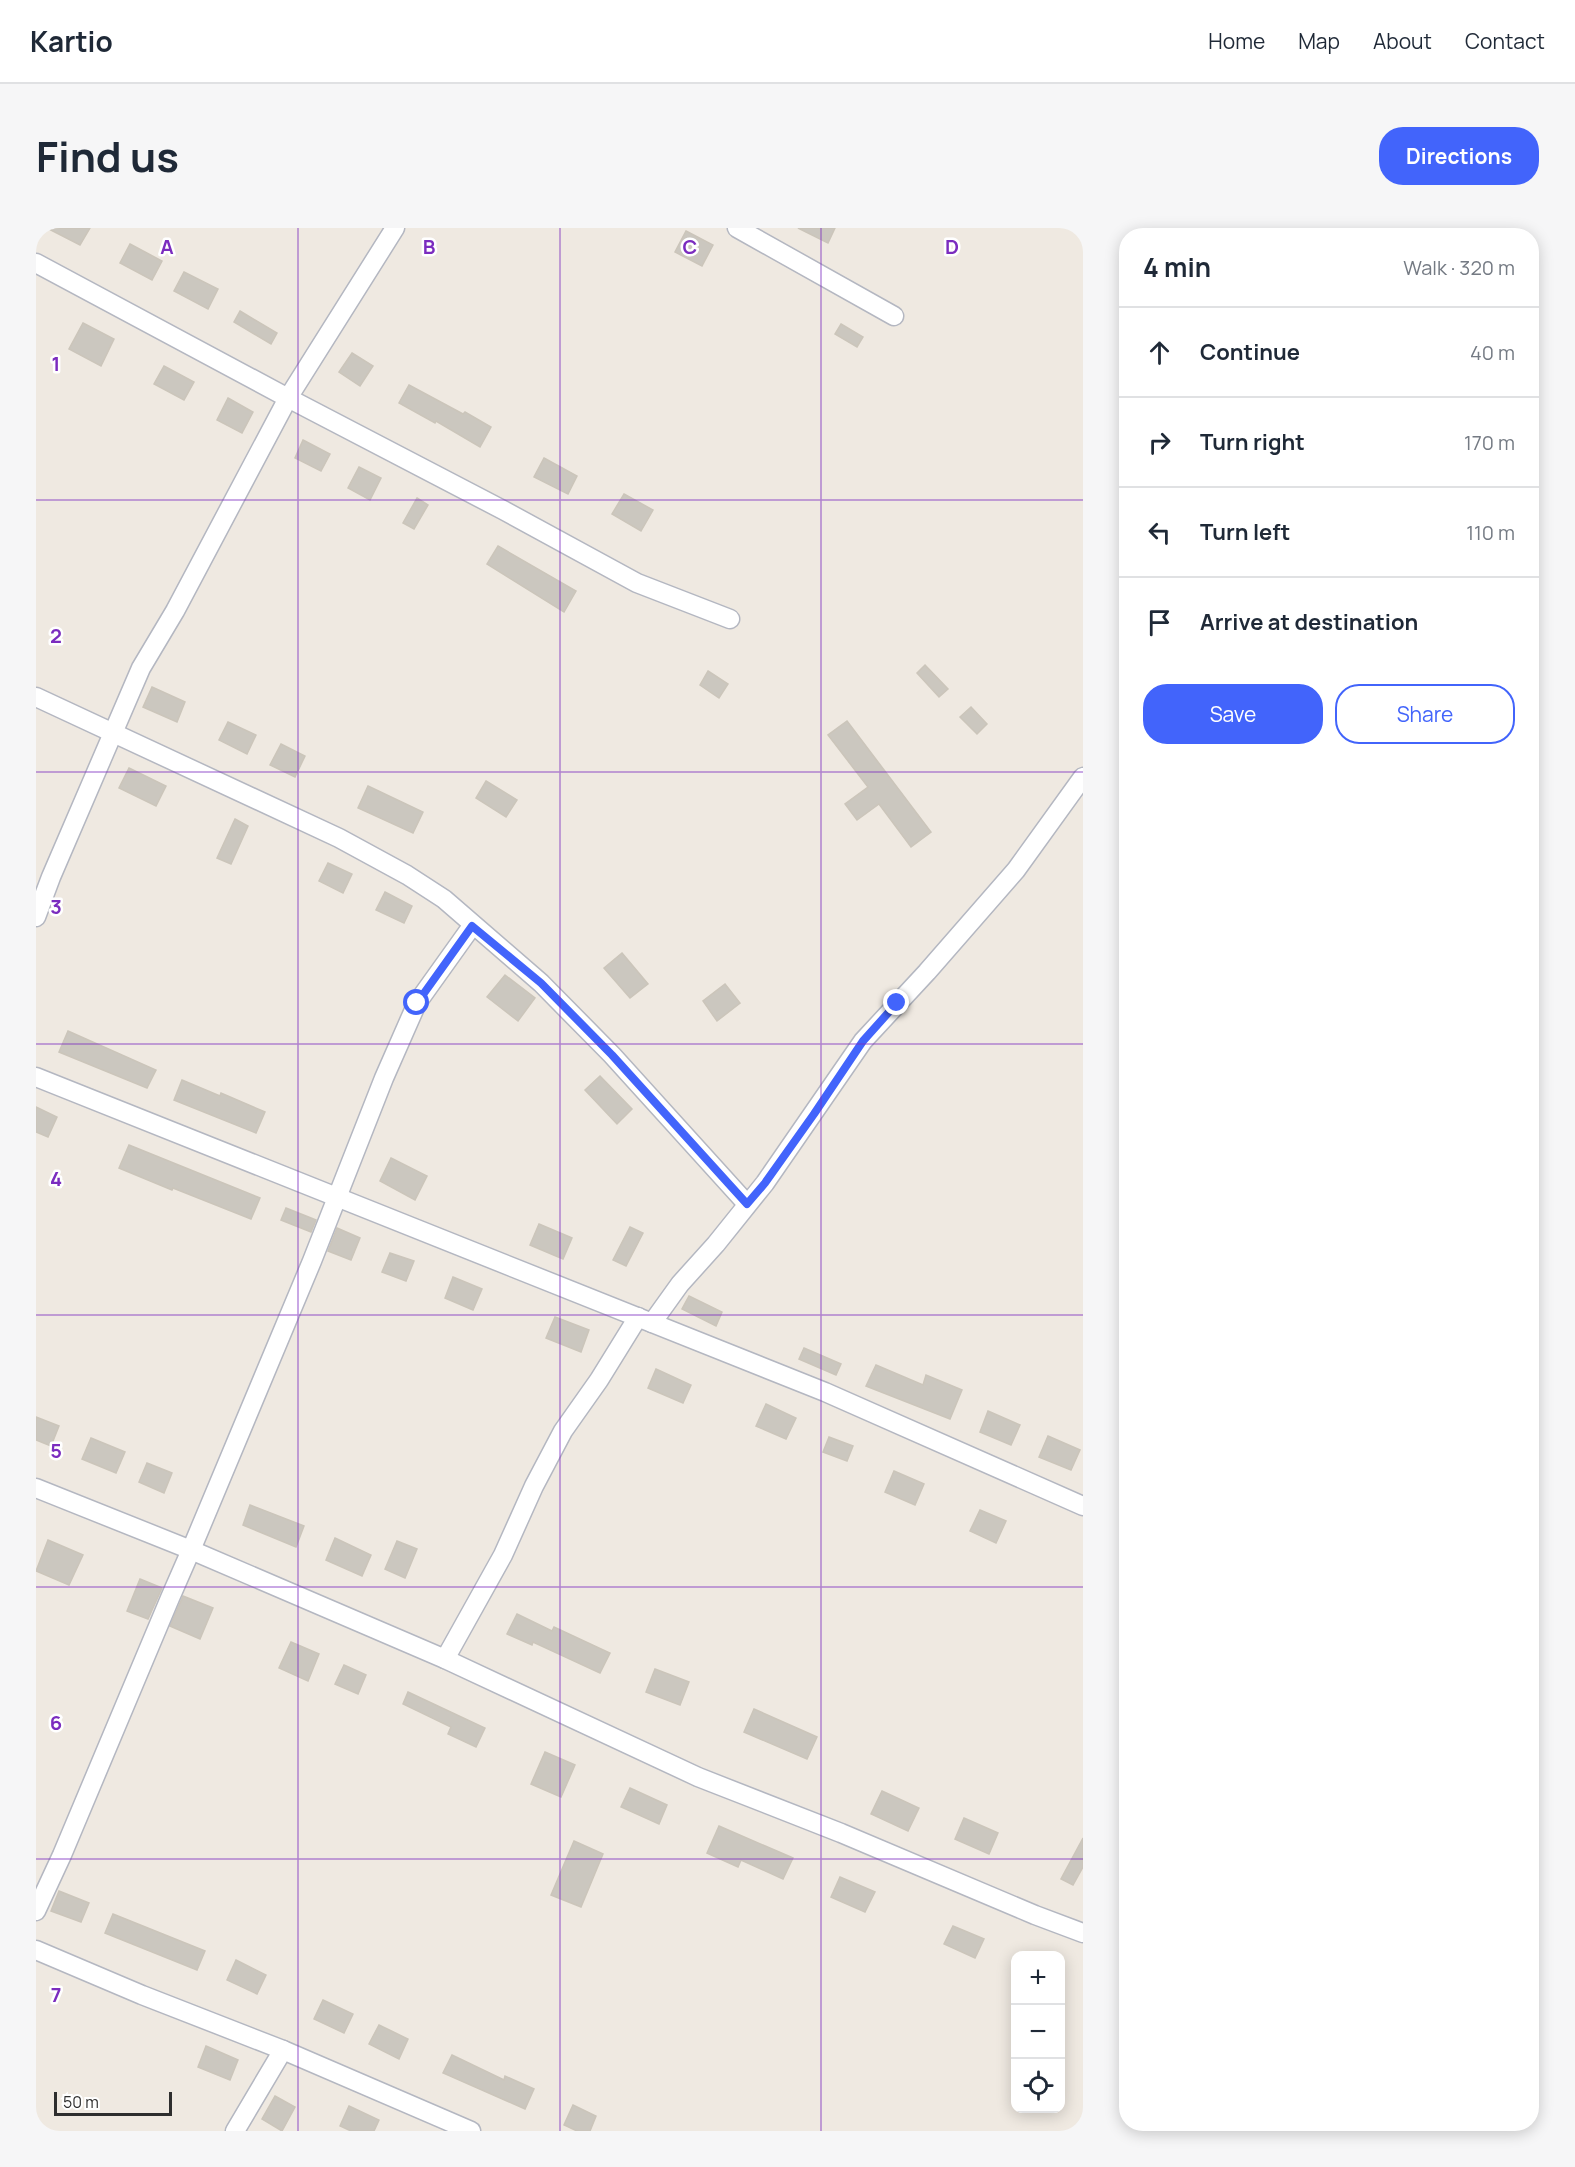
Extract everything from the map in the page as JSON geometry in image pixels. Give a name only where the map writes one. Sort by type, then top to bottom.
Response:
[{"type":"street","points":[[36,917],[111,733],[141,668],[175,611],[288,399],[396,228]]},
{"type":"street","points":[[737,228],[894,316]]},
{"type":"street","points":[[36,263],[637,583],[730,619]]},
{"type":"street","points":[[36,697],[349,843],[407,875],[444,899],[472,926],[541,983],[604,1047],[747,1204]]},
{"type":"street","points":[[445,1659],[502,1555],[563,1431],[645,1320],[716,1244],[783,1158],[863,1041],[1016,870],[1083,777]]},
{"type":"street","points":[[36,1911],[67,1844],[191,1550],[312,1261],[384,1078],[417,1003],[472,926]]},
{"type":"street","points":[[36,1077],[825,1392],[1083,1506]]},
{"type":"street","points":[[36,1488],[191,1550],[445,1659],[699,1777],[1083,1933]]},
{"type":"street","points":[[36,1950],[142,1995],[283,2050],[471,2131]]},
{"type":"street","points":[[235,2131],[283,2050]]},
{"type":"building","points":[[47,228],[90,228],[80,245]]},
{"type":"building","points":[[798,228],[835,228],[828,243]]},
{"type":"building","points":[[686,231],[713,245],[702,266],[675,252]]},
{"type":"building","points":[[130,244],[162,261],[152,280],[120,263]]},
{"type":"building","points":[[184,272],[218,289],[208,309],[174,291]]},
{"type":"building","points":[[240,311],[277,333],[271,344],[234,322]]},
{"type":"building","points":[[83,323],[114,339],[101,366],[69,349]]},
{"type":"building","points":[[841,324],[863,337],[857,347],[835,334]]},
{"type":"building","points":[[352,353],[373,366],[360,386],[339,372]]},
{"type":"building","points":[[164,366],[194,382],[184,400],[154,384]]},
{"type":"building","points":[[409,385],[491,427],[480,447],[436,421],[435,423],[399,403]]},
{"type":"building","points":[[228,398],[253,412],[242,433],[217,420]]},
{"type":"building","points":[[303,440],[330,454],[321,471],[295,458]]},
{"type":"building","points":[[544,458],[577,476],[568,494],[534,477]]},
{"type":"building","points":[[359,467],[381,478],[370,500],[348,488]]},
{"type":"building","points":[[624,494],[653,510],[641,531],[612,514]]},
{"type":"building","points":[[417,498],[428,505],[414,529],[403,523]]},
{"type":"building","points":[[498,546],[576,591],[564,612],[487,564]]},
{"type":"building","points":[[925,665],[948,689],[939,697],[917,673]]},
{"type":"building","points":[[708,671],[728,684],[719,698],[700,685]]},
{"type":"building","points":[[152,687],[185,702],[177,722],[143,707]]},
{"type":"building","points":[[971,707],[987,724],[977,734],[960,717]]},
{"type":"building","points":[[847,721],[931,832],[911,847],[879,804],[857,820],[845,804],[868,787],[828,735]]},
{"type":"building","points":[[228,722],[256,735],[247,754],[219,740]]},
{"type":"building","points":[[281,744],[305,756],[295,777],[270,765]]},
{"type":"building","points":[[129,768],[166,786],[156,806],[119,788]]},
{"type":"building","points":[[486,781],[517,800],[506,817],[476,798]]},
{"type":"building","points":[[368,786],[423,812],[413,833],[358,808]]},
{"type":"building","points":[[235,819],[248,826],[231,864],[217,858]]},
{"type":"building","points":[[328,863],[352,874],[343,893],[319,881]]},
{"type":"building","points":[[385,892],[412,906],[404,923],[376,910]]},
{"type":"building","points":[[622,953],[648,984],[630,998],[604,968]]},
{"type":"building","points":[[505,975],[535,998],[518,1021],[487,997]]},
{"type":"building","points":[[725,984],[740,1003],[717,1021],[703,1001]]},
{"type":"building","points":[[68,1031],[156,1070],[147,1088],[59,1052]]},
{"type":"building","points":[[600,1076],[632,1109],[617,1124],[585,1090]]},
{"type":"building","points":[[182,1080],[220,1096],[221,1093],[265,1112],[256,1133],[174,1100]]},
{"type":"building","points":[[36,1107],[57,1117],[48,1137],[36,1132]]},
{"type":"building","points":[[129,1145],[260,1198],[251,1219],[119,1168]]},
{"type":"building","points":[[391,1158],[427,1176],[415,1200],[380,1181]]},
{"type":"building","points":[[286,1208],[316,1220],[311,1232],[281,1220]]},
{"type":"building","points":[[539,1224],[572,1238],[563,1259],[530,1245]]},
{"type":"building","points":[[630,1227],[643,1233],[626,1266],[613,1260]]},
{"type":"building","points":[[337,1228],[360,1238],[351,1260],[328,1251]]},
{"type":"building","points":[[390,1253],[414,1261],[406,1281],[382,1272]]},
{"type":"building","points":[[453,1277],[482,1289],[473,1310],[445,1298]]},
{"type":"building","points":[[689,1296],[722,1312],[716,1326],[682,1309]]},
{"type":"building","points":[[555,1317],[589,1330],[581,1352],[546,1338]]},
{"type":"building","points":[[804,1348],[841,1364],[836,1375],[799,1359]]},
{"type":"building","points":[[876,1365],[923,1385],[926,1375],[962,1390],[950,1419],[866,1386]]},
{"type":"building","points":[[656,1369],[691,1385],[683,1403],[648,1388]]},
{"type":"building","points":[[766,1404],[796,1418],[786,1439],[756,1426]]},
{"type":"building","points":[[988,1411],[1020,1425],[1011,1445],[980,1432]]},
{"type":"building","points":[[36,1417],[59,1426],[51,1446],[36,1440]]},
{"type":"building","points":[[1048,1436],[1080,1450],[1071,1470],[1039,1457]]},
{"type":"building","points":[[829,1437],[853,1446],[847,1461],[823,1452]]},
{"type":"building","points":[[91,1438],[125,1452],[116,1473],[82,1459]]},
{"type":"building","points":[[147,1463],[172,1473],[164,1493],[139,1482]]},
{"type":"building","points":[[894,1471],[924,1484],[915,1505],[885,1492]]},
{"type":"building","points":[[250,1505],[304,1526],[296,1547],[243,1525]]},
{"type":"building","points":[[980,1510],[1006,1521],[996,1543],[970,1531]]},
{"type":"building","points":[[335,1538],[371,1555],[362,1576],[326,1560]]},
{"type":"building","points":[[48,1540],[83,1555],[69,1585],[36,1571]]},
{"type":"building","points":[[397,1541],[417,1549],[405,1578],[385,1569]]},
{"type":"building","points":[[140,1579],[162,1588],[148,1619],[127,1611]]},
{"type":"building","points":[[183,1596],[213,1608],[200,1639],[170,1626]]},
{"type":"building","points":[[517,1614],[552,1631],[554,1627],[610,1653],[600,1673],[533,1642],[532,1645],[507,1634]]},
{"type":"building","points":[[291,1642],[319,1654],[308,1681],[279,1668]]},
{"type":"building","points":[[344,1665],[366,1675],[358,1694],[335,1684]]},
{"type":"building","points":[[655,1669],[689,1682],[680,1705],[646,1692]]},
{"type":"building","points":[[408,1692],[485,1728],[476,1747],[448,1734],[451,1727],[403,1704]]},
{"type":"building","points":[[754,1709],[817,1737],[807,1759],[744,1732]]},
{"type":"building","points":[[545,1752],[575,1765],[561,1797],[531,1784]]},
{"type":"building","points":[[630,1788],[667,1805],[659,1824],[621,1807]]},
{"type":"building","points":[[882,1791],[919,1808],[908,1831],[871,1814]]},
{"type":"building","points":[[964,1818],[998,1833],[989,1854],[955,1839]]},
{"type":"building","points":[[719,1826],[793,1858],[783,1879],[741,1860],[738,1867],[707,1853]]},
{"type":"building","points":[[1083,1838],[1083,1867],[1073,1885],[1061,1879]]},
{"type":"building","points":[[574,1841],[603,1854],[581,1907],[551,1895]]},
{"type":"building","points":[[840,1877],[875,1892],[865,1912],[831,1897]]},
{"type":"building","points":[[59,1891],[89,1903],[81,1922],[51,1911]]},
{"type":"building","points":[[113,1914],[205,1951],[197,1970],[105,1933]]},
{"type":"building","points":[[953,1926],[984,1939],[975,1958],[944,1944]]},
{"type":"building","points":[[236,1960],[266,1975],[257,1994],[227,1980]]},
{"type":"building","points":[[323,2000],[353,2014],[344,2033],[314,2019]]},
{"type":"building","points":[[379,2025],[408,2039],[399,2059],[369,2044]]},
{"type":"building","points":[[206,2046],[238,2060],[230,2080],[198,2067]]},
{"type":"building","points":[[452,2055],[504,2080],[505,2076],[534,2089],[525,2109],[443,2073]]},
{"type":"building","points":[[275,2096],[295,2107],[282,2131],[262,2119]]},
{"type":"building","points":[[573,2105],[596,2116],[590,2131],[577,2131],[564,2125]]},
{"type":"building","points":[[349,2106],[379,2120],[374,2131],[351,2131],[340,2126]]},
{"type":"route","points":[[417,1003],[472,926],[541,983],[612,1055],[747,1204],[765,1183],[863,1041],[897,1003]]}]
